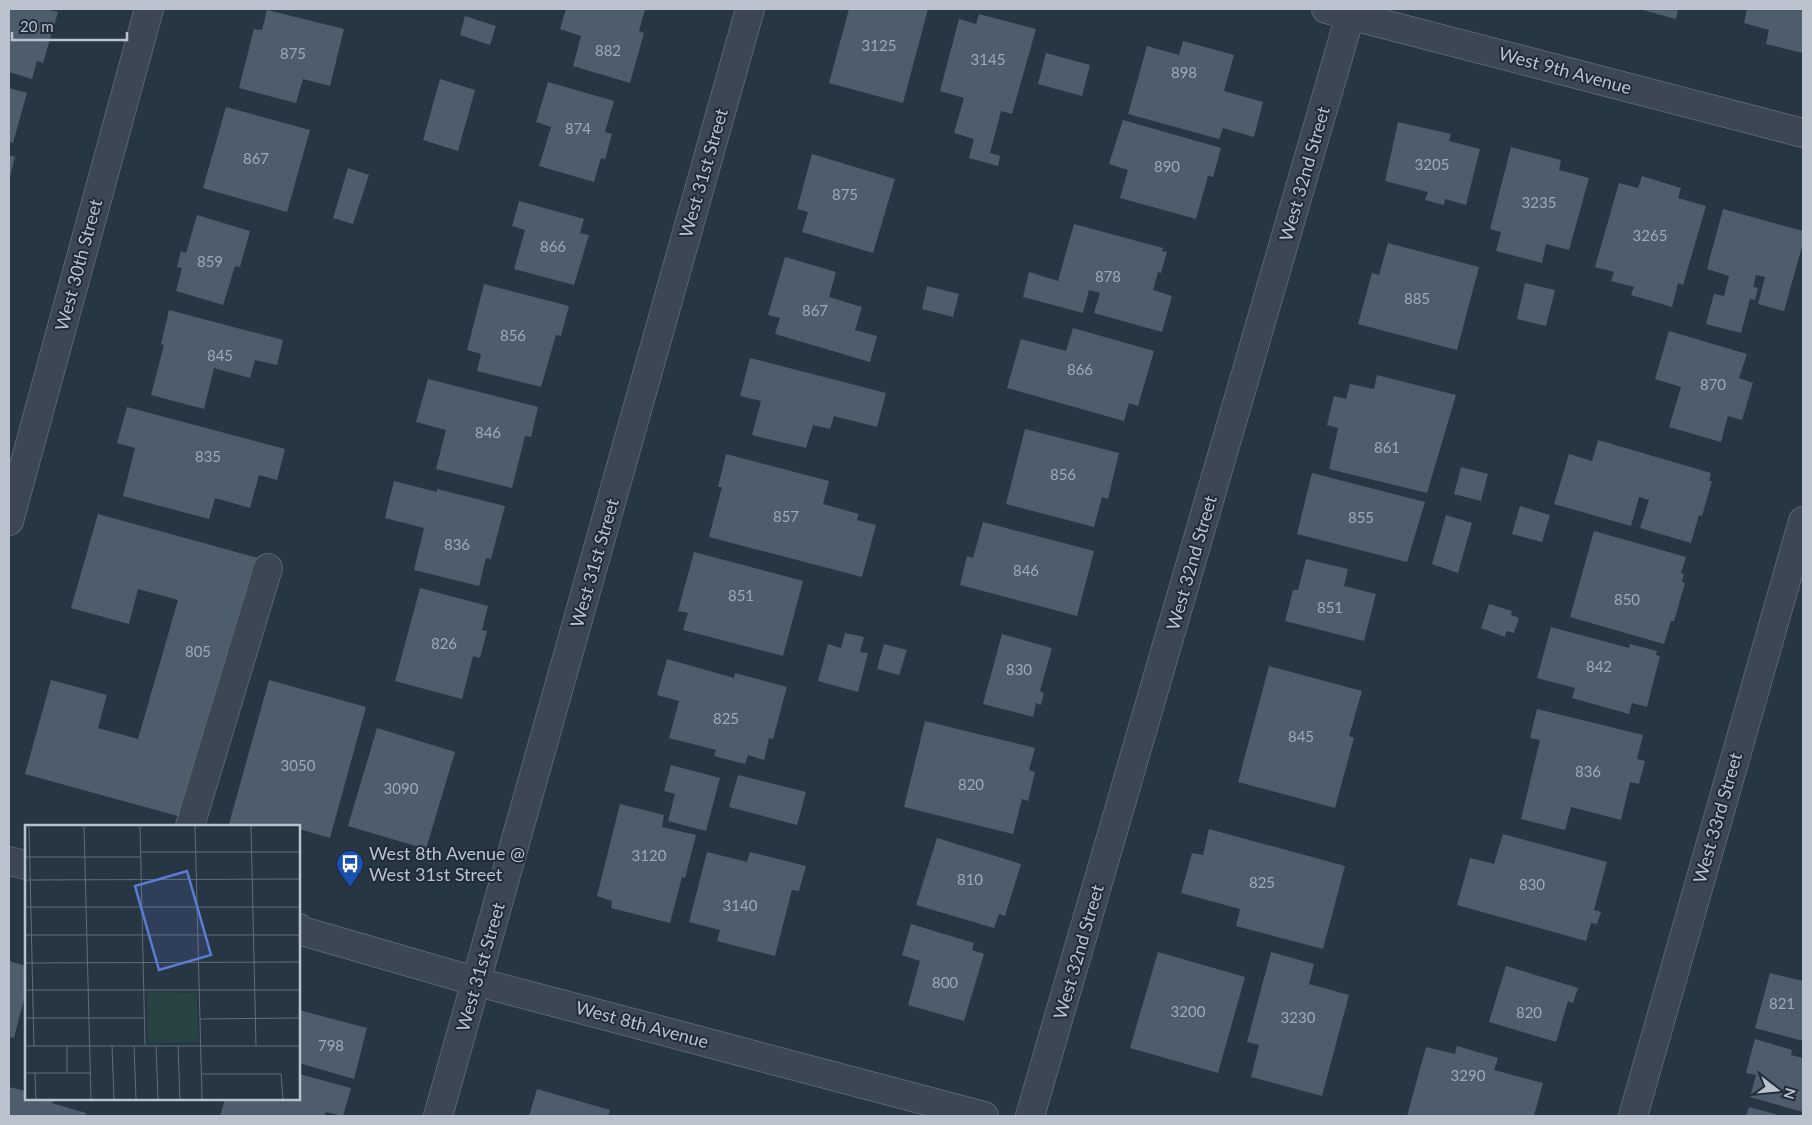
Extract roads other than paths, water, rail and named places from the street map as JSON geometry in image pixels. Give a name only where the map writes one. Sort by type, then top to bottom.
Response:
[{"type":"street","name":"West 30th Street","points":[[9,520],[150,9]]},
{"type":"street","name":"West 31st Street","points":[[438,1116],[478,982],[750,9]]},
{"type":"street","name":"West 9th Avenue","points":[[1343,11],[1803,133]]},
{"type":"street","name":"West 32nd Street","points":[[1030,1116],[1079,952],[1343,11]]},
{"type":"street","name":"West 33rd Street","points":[[1633,1116],[1803,521]]},
{"type":"street","points":[[190,825],[268,568]]},
{"type":"street","points":[[9,861],[25,865]]},
{"type":"street","name":"West 8th Avenue","points":[[300,930],[478,982],[984,1116]]},
{"type":"place","name":"West 8th Avenue @ West 31st Street","points":[[350,888]]}]
